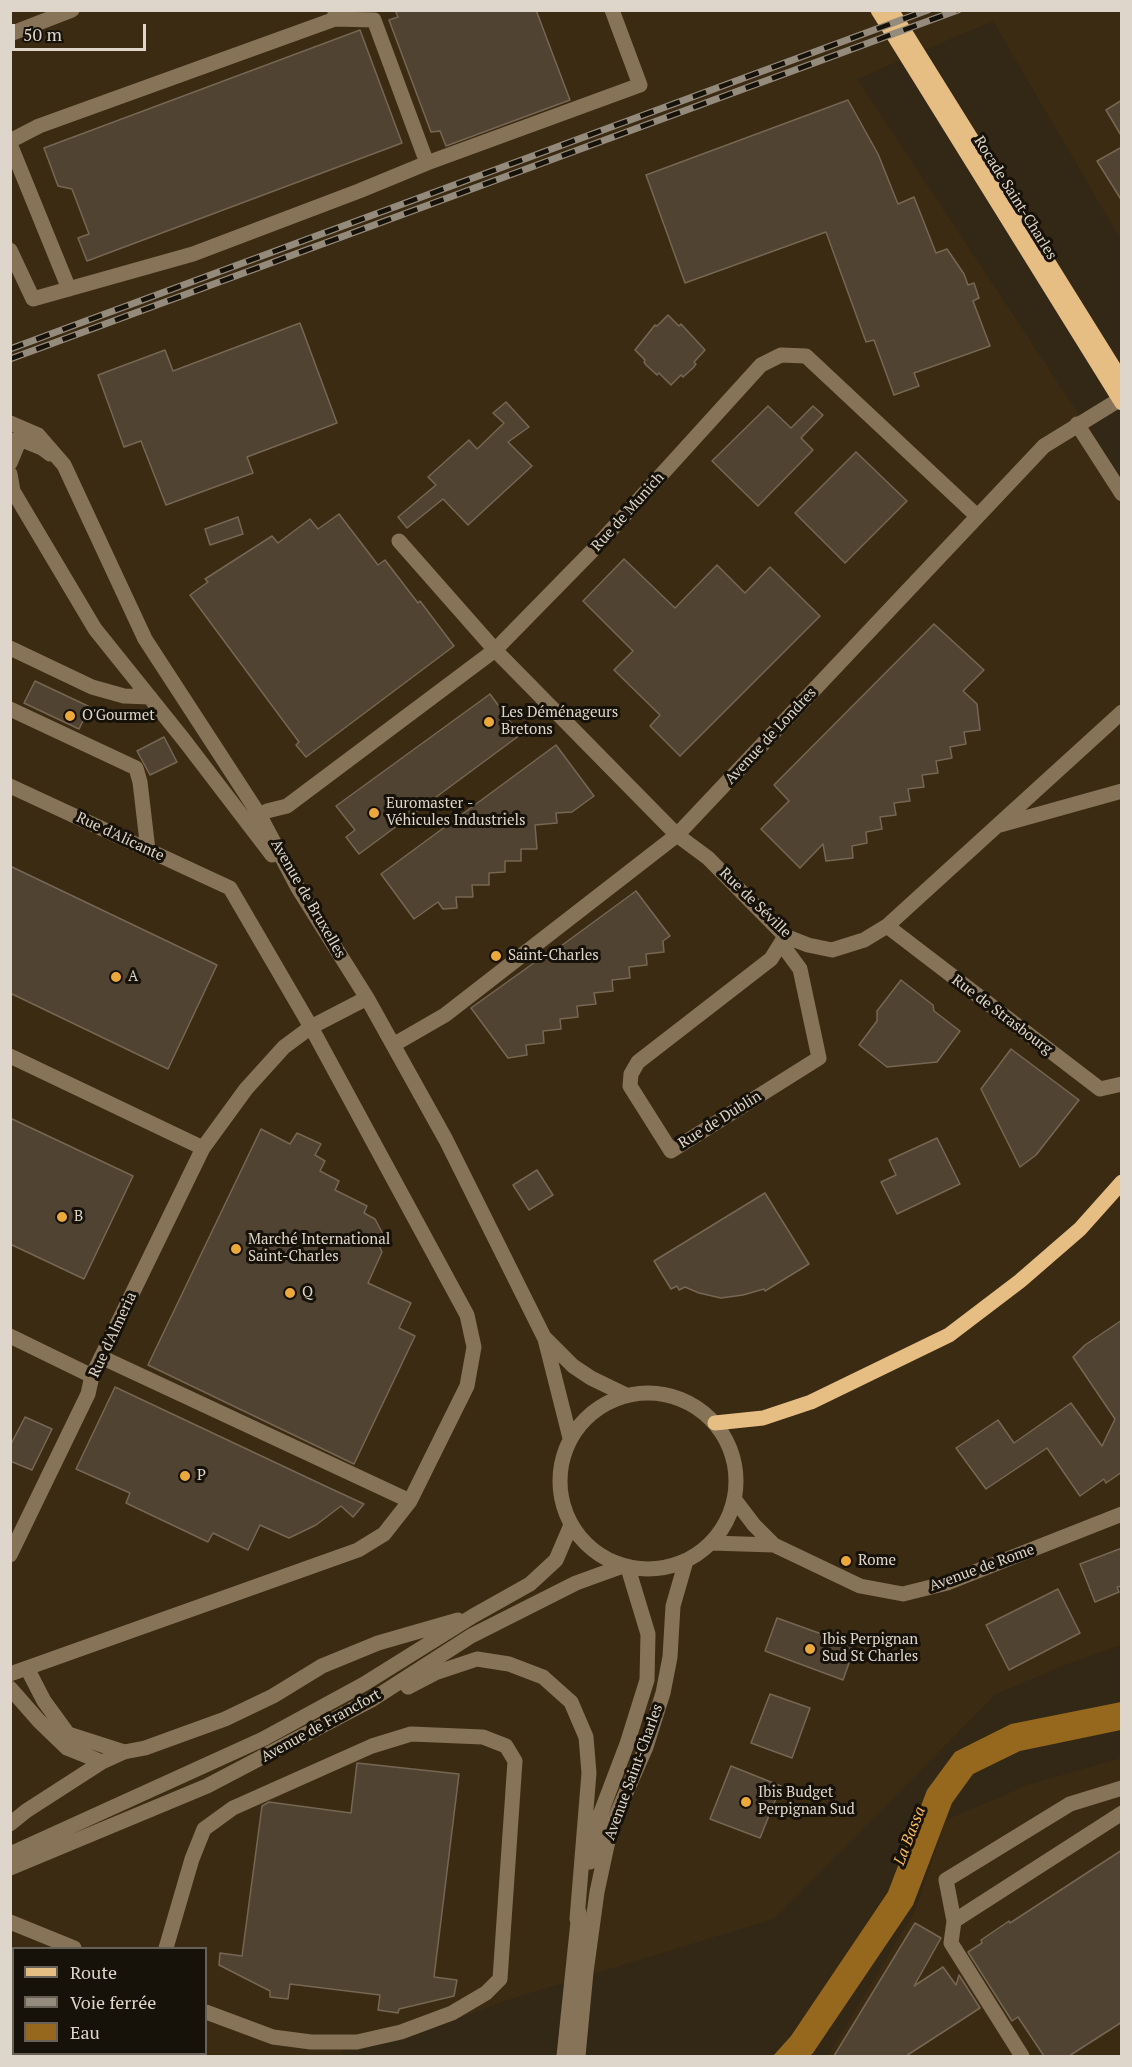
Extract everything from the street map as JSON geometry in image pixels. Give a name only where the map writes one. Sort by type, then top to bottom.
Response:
[{"type":"main road","name":"Rocade Saint-Charles","points":[[879,10],[932,87],[1112,374],[1122,403]]},
{"type":"main road","name":"Rocade Saint-Charles","points":[[891,10],[932,87]]},
{"type":"main road","points":[[715,1423],[763,1418],[811,1402],[949,1335],[1020,1281],[1080,1228],[1122,1182]]},
{"type":"street","points":[[10,34],[72,10]]},
{"type":"street","points":[[10,250],[33,299],[193,254],[427,163],[640,85],[612,10]]},
{"type":"street","points":[[69,289],[10,142],[39,126],[335,15],[374,20],[427,163]]},
{"type":"street","name":"Rue de Munich","points":[[260,816],[267,811],[287,806],[495,650],[593,550],[761,365],[781,355],[806,356],[977,516]]},
{"type":"street","name":"Avenue de Londres","points":[[393,1045],[445,1015],[677,835],[1044,446],[1122,398]]},
{"type":"street","points":[[10,423],[38,435],[64,465]]},
{"type":"street","points":[[1077,424],[1122,494]]},
{"type":"street","points":[[10,464],[13,441],[42,448],[64,465]]},
{"type":"street","name":"Avenue de Bruxelles","points":[[64,465],[145,639],[260,816],[298,888],[367,998],[446,1140],[545,1339],[570,1438]]},
{"type":"street","points":[[10,474],[13,491],[95,629],[298,888]]},
{"type":"street","name":"Rue de Séville","points":[[399,541],[495,650],[677,835],[708,858],[783,939],[808,945],[832,950],[864,940],[887,926],[1122,712]]},
{"type":"street","points":[[10,648],[92,687],[124,696],[150,697]]},
{"type":"street","points":[[10,709],[136,768],[140,782],[148,850]]},
{"type":"street","name":"Rue d'Alicante","points":[[10,786],[230,888],[310,1027]]},
{"type":"street","points":[[996,827],[1122,791]]},
{"type":"street","name":"Rue de Strasbourg","points":[[887,926],[1100,1089],[1122,1084]]},
{"type":"street","name":"Rue de Dublin","points":[[783,939],[800,969],[819,1058],[671,1151],[630,1086],[631,1074],[638,1062],[771,959],[783,939]]},
{"type":"street","name":"Rue d'Almeria","points":[[10,1556],[88,1394],[92,1376],[203,1148],[246,1089],[284,1047],[310,1027],[367,998]]},
{"type":"street","points":[[14,1674],[358,1550],[384,1534],[410,1501],[467,1386],[474,1347],[467,1315],[310,1027]]},
{"type":"street","points":[[10,1056],[203,1148]]},
{"type":"street","points":[[10,1336],[92,1376]]},
{"type":"street","name":"Avenue de Bruxelles","points":[[545,1339],[573,1366],[591,1378],[626,1395]]},
{"type":"street","points":[[101,1358],[410,1501]]},
{"type":"street","points":[[651,1393],[675,1397],[697,1407],[715,1423],[729,1446],[736,1472],[735,1500],[726,1523],[711,1543],[686,1561],[658,1569],[626,1567],[607,1560],[581,1539],[571,1525],[562,1504],[559,1482],[562,1459],[570,1438],[585,1419],[604,1404],[626,1395],[651,1393]]},
{"type":"street","name":"Avenue de Rome","points":[[735,1500],[754,1525],[774,1545],[860,1586],[903,1594],[947,1583],[1122,1514]]},
{"type":"street","name":"Avenue de Francfort","points":[[10,1854],[263,1739],[364,1684],[473,1616],[530,1584],[556,1560],[571,1525]]},
{"type":"street","name":"Avenue de Rome","points":[[711,1543],[774,1545]]},
{"type":"street","name":"Avenue Saint-Charles","points":[[578,2056],[586,1972],[611,1827],[646,1747],[663,1693],[670,1657],[673,1606],[686,1561]]},
{"type":"street","name":"Avenue de Francfort","points":[[10,1868],[207,1786],[373,1699],[471,1636],[576,1583],[626,1567]]},
{"type":"street","name":"Avenue Saint-Charles","points":[[564,2056],[578,1919],[600,1815],[627,1744],[647,1680],[648,1634],[626,1567]]},
{"type":"street","points":[[10,1824],[26,1811],[102,1762],[124,1752],[145,1748],[225,1719],[273,1696],[322,1666],[378,1643],[473,1616]]},
{"type":"street","points":[[251,1764],[334,1727],[435,1673],[477,1659],[508,1664],[543,1677],[571,1702],[586,1737],[589,1773],[578,1919]]},
{"type":"street","points":[[14,1674],[44,1701],[68,1734],[124,1752]]},
{"type":"street","points":[[14,1674],[39,1721],[67,1748],[102,1762]]},
{"type":"street","points":[[166,1947],[192,1859],[204,1829],[233,1808],[372,1746],[411,1734],[483,1737],[506,1746],[515,1761],[501,1979],[486,1993],[442,2017],[401,2032],[357,2042],[311,2042],[273,2037],[207,2012]]},
{"type":"street","points":[[1022,2056],[951,1943],[954,1921],[946,1880],[1070,1804],[1122,1788]]},
{"type":"street","points":[[954,1921],[1122,1813]]},
{"type":"street","points":[[11,1921],[72,1947]]},
{"type":"shaded area","name":"Saint-Charles","points":[[11,11],[1121,11],[1121,240],[993,21],[857,79],[1121,478],[1121,1645],[1065,1665],[996,1694],[774,1919],[517,1997],[389,2043],[343,2050],[342,2056],[11,2056]]},
{"type":"shaded area","points":[[1121,1758],[1121,2056],[828,2056],[915,1911],[946,1820],[1030,1784]]},
{"type":"water","name":"La Bassa","points":[[1121,1702],[1121,1730],[1020,1751],[973,1774],[952,1803],[913,1905],[813,2053],[810,2056],[773,2056],[791,2036],[888,1892],[927,1790],[955,1752],[1011,1724]]},
{"type":"building","points":[[395,10],[536,10],[570,100],[446,146],[440,131],[431,132],[389,20],[398,17]]},
{"type":"building","points":[[360,30],[402,143],[87,261],[78,238],[89,234],[72,189],[58,186],[44,148]]},
{"type":"building","points":[[848,100],[878,154],[898,204],[914,197],[936,253],[947,249],[964,274],[968,285],[974,283],[979,298],[973,301],[990,346],[914,373],[919,386],[894,395],[874,340],[866,342],[826,232],[685,283],[646,175]]},
{"type":"building","points":[[1122,100],[1122,137],[1106,110]]},
{"type":"building","points":[[1122,147],[1122,201],[1097,161]]},
{"type":"building","points":[[668,315],[679,326],[681,324],[705,350],[694,362],[696,364],[693,368],[671,385],[659,373],[657,375],[646,365],[645,360],[635,350],[655,325],[657,326]]},
{"type":"building","points":[[300,323],[337,423],[247,457],[253,473],[166,505],[141,441],[124,447],[98,375],[165,350],[173,371]]},
{"type":"building","points":[[506,402],[529,427],[508,442],[532,466],[468,525],[443,499],[407,528],[398,517],[436,485],[428,477],[469,440],[477,449],[504,423],[493,413]]},
{"type":"building","points":[[768,406],[791,428],[813,406],[823,415],[801,438],[813,450],[758,506],[712,461]]},
{"type":"building","points":[[856,452],[907,501],[845,563],[795,513]]},
{"type":"building","points":[[339,514],[378,565],[385,560],[454,646],[306,757],[296,745],[299,742],[190,595],[208,582],[205,579],[272,536],[278,543],[310,519],[318,529]]},
{"type":"building","points":[[238,517],[243,534],[210,545],[205,529]]},
{"type":"building","points":[[624,559],[675,608],[717,565],[745,593],[770,567],[820,616],[680,756],[650,726],[660,715],[614,670],[633,651],[583,601]]},
{"type":"building","points":[[934,624],[984,670],[963,691],[977,704],[980,730],[964,732],[966,744],[950,747],[952,758],[936,761],[938,773],[922,775],[924,787],[908,789],[910,801],[894,803],[896,815],[880,817],[882,829],[866,832],[867,843],[852,846],[853,858],[826,861],[823,844],[800,868],[761,829],[789,801],[774,785]]},
{"type":"building","points":[[35,681],[90,707],[79,729],[24,703]]},
{"type":"building","points":[[490,694],[520,735],[359,854],[346,837],[355,830],[336,806]]},
{"type":"building","points":[[164,737],[177,762],[150,775],[137,751]]},
{"type":"building","points":[[556,745],[594,796],[572,812],[556,813],[557,823],[535,825],[537,849],[521,849],[521,861],[505,861],[505,872],[489,873],[489,885],[472,885],[473,897],[456,897],[457,908],[443,909],[438,902],[414,919],[381,874]]},
{"type":"building","name":"A","points":[[10,866],[217,965],[168,1069],[10,993]]},
{"type":"building","points":[[636,891],[670,936],[663,941],[664,952],[646,954],[647,965],[629,967],[630,978],[612,980],[613,991],[594,993],[596,1004],[577,1006],[578,1017],[560,1019],[561,1029],[543,1031],[544,1043],[526,1045],[527,1055],[508,1058],[471,1008]]},
{"type":"building","points":[[901,980],[933,1005],[934,1011],[960,1031],[937,1062],[887,1067],[859,1045],[877,1021],[877,1011]]},
{"type":"building","points":[[1011,1049],[1079,1100],[1036,1155],[1020,1167],[981,1089]]},
{"type":"building","name":"B","points":[[10,1118],[133,1176],[84,1279],[10,1244]]},
{"type":"building","name":"Q","points":[[261,1129],[290,1144],[297,1133],[321,1144],[315,1155],[325,1161],[320,1171],[339,1181],[335,1190],[367,1206],[364,1213],[375,1219],[386,1240],[378,1243],[382,1252],[368,1283],[411,1303],[399,1328],[415,1336],[354,1464],[148,1365]]},
{"type":"building","points":[[937,1138],[960,1184],[897,1214],[881,1182],[896,1175],[889,1160]]},
{"type":"building","points":[[537,1170],[553,1195],[529,1210],[513,1185]]},
{"type":"building","points":[[765,1193],[809,1264],[765,1291],[764,1289],[743,1295],[721,1298],[685,1287],[679,1290],[677,1286],[671,1289],[654,1261]]},
{"type":"building","points":[[1122,1320],[1122,1472],[1106,1483],[1104,1479],[1080,1496],[1047,1448],[986,1489],[956,1448],[998,1420],[1014,1443],[1071,1403],[1102,1446],[1115,1419],[1073,1357],[1085,1345]]},
{"type":"building","name":"P","points":[[115,1387],[364,1504],[353,1517],[341,1506],[316,1525],[289,1538],[260,1525],[248,1550],[213,1533],[208,1542],[126,1503],[130,1493],[76,1469]]},
{"type":"building","points":[[25,1417],[52,1429],[32,1470],[10,1461],[10,1446]]},
{"type":"building","points":[[1122,1548],[1122,1586],[1117,1587],[1119,1592],[1095,1602],[1080,1564]]},
{"type":"building","points":[[1058,1589],[1080,1633],[1009,1670],[986,1625]]},
{"type":"building","name":"Ibis Perpignan Sud St Charles","points":[[777,1618],[855,1646],[843,1680],[765,1651]]},
{"type":"building","name":"Ibis Perpignan Sud St Charles","points":[[770,1694],[810,1708],[792,1758],[751,1743]]},
{"type":"building","points":[[357,1763],[459,1774],[434,1977],[457,1980],[454,1996],[399,2009],[398,2013],[378,2010],[380,1995],[290,1984],[288,1999],[270,1997],[270,1991],[219,1965],[220,1953],[242,1956],[262,1806],[269,1802],[351,1813]]},
{"type":"building","name":"Ibis Budget Perpignan Sud","points":[[731,1766],[781,1786],[760,1838],[710,1819]]},
{"type":"building","points":[[1122,1850],[1122,2022],[1069,2056],[1044,2056],[1018,2017],[1012,2021],[968,1952],[1009,1921],[1010,1923]]},
{"type":"building","points":[[915,1923],[941,1938],[914,1986],[943,1967],[956,1985],[959,1975],[980,2008],[906,2056],[834,2056]]},
{"type":"railway","points":[[10,349],[928,10]]},
{"type":"railway","points":[[10,359],[958,10]]},
{"type":"place","name":"O'Gourmet","points":[[70,716]]},
{"type":"place","name":"Les Déménageurs Bretons","points":[[489,722]]},
{"type":"place","name":"Euromaster - Véhicules Industriels","points":[[374,813]]},
{"type":"place","name":"Saint-Charles","points":[[496,956]]},
{"type":"place","name":"A","points":[[116,977]]},
{"type":"place","name":"B","points":[[62,1217]]},
{"type":"place","name":"Marché International Saint-Charles","points":[[236,1249]]},
{"type":"place","name":"Q","points":[[290,1293]]},
{"type":"place","name":"P","points":[[185,1476]]},
{"type":"place","name":"Rome","points":[[846,1561]]},
{"type":"place","name":"Ibis Perpignan Sud St Charles","points":[[810,1649]]},
{"type":"place","name":"Ibis Budget Perpignan Sud","points":[[746,1802]]}]
